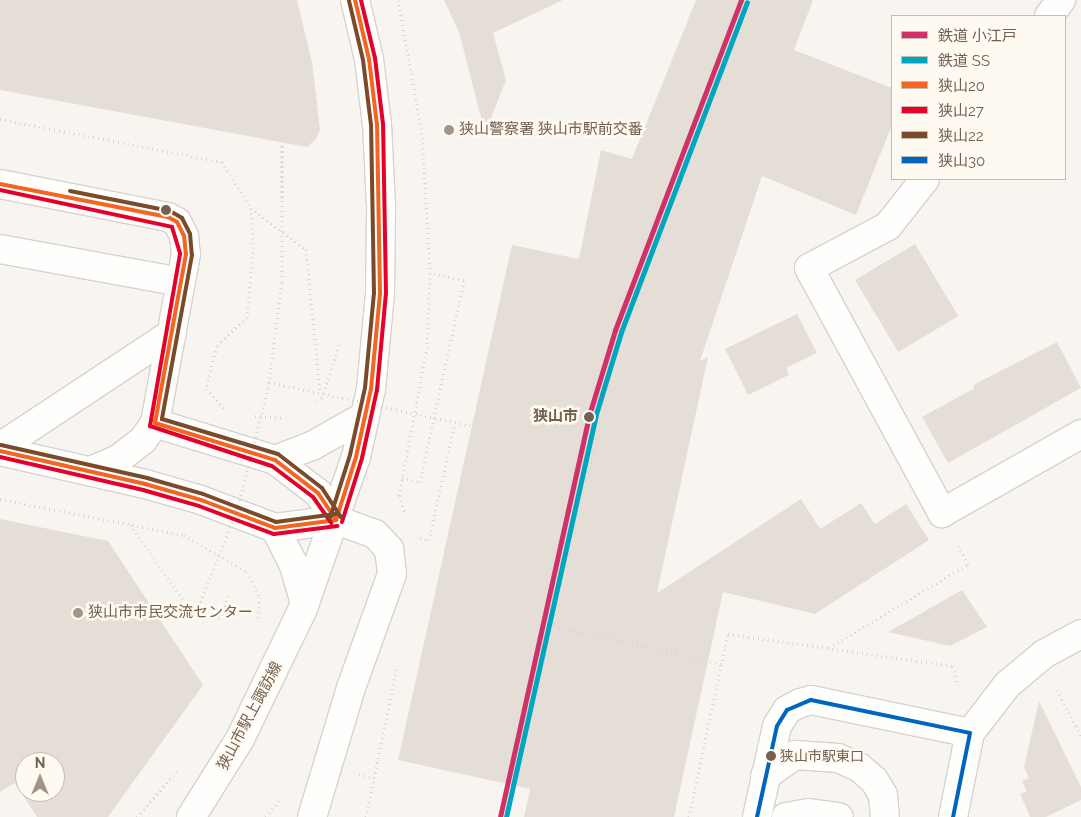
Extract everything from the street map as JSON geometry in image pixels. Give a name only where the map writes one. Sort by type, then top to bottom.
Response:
[{"type":"street","name":"狭山市駅上諏訪線","points":[[191,817],[240,739],[304,607],[336,520],[356,457],[365,416],[380,293],[381,206],[378,125],[369,59],[355,0]]},
{"type":"street","points":[[1050,15],[1061,0]]},
{"type":"street","points":[[923,180],[888,226],[809,268],[942,513],[1081,434]]},
{"type":"street","points":[[0,184],[168,217],[176,222],[184,236],[186,254],[155,423],[143,440],[120,459],[91,471]]},
{"type":"street","points":[[0,249],[181,282]]},
{"type":"street","points":[[0,447],[172,333]]},
{"type":"street","points":[[275,460],[312,446],[365,416]]},
{"type":"street","points":[[155,423],[275,460],[318,493],[336,520]]},
{"type":"street","points":[[0,451],[91,471],[201,500],[275,528],[336,520],[375,534],[389,550],[392,574],[351,688],[312,817]]},
{"type":"street","points":[[275,528],[293,563],[304,607]]},
{"type":"street","points":[[952,817],[970,732],[1007,685],[1044,654],[1081,634]]},
{"type":"street","points":[[757,817],[770,748],[782,718],[787,710],[811,700],[970,732]]},
{"type":"street","points":[[765,776],[795,756],[838,758],[860,768],[874,780],[883,795],[885,817]]},
{"type":"street","points":[[804,816],[839,817]]},
{"type":"path","points":[[398,0],[422,133],[430,273],[427,347],[399,496],[408,520]]},
{"type":"path","points":[[0,120],[222,162],[251,208],[306,249],[320,393]]},
{"type":"path","points":[[195,616],[237,510],[269,382],[282,282],[282,143]]},
{"type":"path","points":[[230,414],[206,389],[216,346],[247,317],[253,247],[251,208]]},
{"type":"path","points":[[402,478],[420,482],[464,280],[430,273]]},
{"type":"path","points":[[310,408],[322,398],[339,343]]},
{"type":"path","points":[[269,382],[472,426]]},
{"type":"path","points":[[248,415],[287,419]]},
{"type":"path","points":[[416,544],[414,537],[429,540],[455,423]]},
{"type":"path","points":[[596,443],[549,625],[721,664]]},
{"type":"path","points":[[0,499],[184,535],[247,572],[260,597],[258,625]]},
{"type":"path","points":[[828,648],[968,564],[942,513]]},
{"type":"path","points":[[130,525],[195,616],[219,618],[229,596]]},
{"type":"path","points":[[366,817],[400,657]]},
{"type":"path","points":[[1057,690],[1081,736]]},
{"type":"path","points":[[137,817],[183,764]]},
{"type":"path","points":[[266,817],[284,793]]},
{"type":"building","points":[[0,0],[297,0],[312,62],[320,129],[316,139],[307,147],[0,90]]},
{"type":"building","points":[[444,0],[563,0],[493,33],[506,80],[485,133],[459,32]]},
{"type":"building","points":[[696,0],[813,0],[794,50],[891,88],[891,128],[856,215],[762,176],[700,361],[708,357],[657,593],[801,499],[820,529],[861,503],[875,524],[906,504],[929,540],[815,614],[723,592],[674,817],[524,817],[530,789],[398,760],[512,245],[579,259],[601,150],[632,159]]},
{"type":"building","points":[[915,244],[958,316],[898,352],[855,280]]},
{"type":"building","points":[[797,314],[817,353],[786,368],[789,375],[748,395],[725,349]]},
{"type":"building","points":[[1057,342],[1081,388],[948,463],[922,417],[973,389],[975,384]]},
{"type":"building","name":"狭山市市民交流センター","points":[[0,519],[108,541],[203,685],[108,817],[37,817],[27,802],[65,802],[65,752],[15,752],[15,783],[0,792]]},
{"type":"building","points":[[962,590],[987,627],[950,646],[888,632]]},
{"type":"building","points":[[1039,701],[1081,787],[1081,800],[1046,817],[1030,817],[1020,794],[1027,791],[1022,781],[1029,778],[1024,767]]},
{"type":"rail line","name":"小江戸","points":[[500,817],[590,412],[615,330],[741,0]]},
{"type":"rail line","name":"SS","points":[[506,817],[596,414],[621,332],[747,2]]},
{"type":"transit line","name":"狭山20","points":[[336,520],[356,457],[371,389],[380,293],[377,125],[369,59],[355,0]]},
{"type":"transit line","name":"狭山27","points":[[342,522],[362,458],[377,390],[386,293],[383,124],[375,58],[361,0]]},
{"type":"transit line","name":"狭山22","points":[[330,518],[350,455],[365,388],[374,293],[371,125],[363,60],[349,1]]},
{"type":"transit line","name":"狭山20","points":[[0,184],[168,217],[177,222],[184,236],[186,254],[155,423],[275,460],[318,493],[336,520]]},
{"type":"transit line","name":"狭山27","points":[[0,190],[172,227],[180,254],[150,426],[272,466],[313,497],[331,523]]},
{"type":"transit line","name":"狭山22","points":[[70,191],[170,211],[182,218],[190,234],[192,255],[162,419],[278,454],[322,488],[341,517]]},
{"type":"transit line","name":"狭山22","points":[[1,445],[147,478],[203,494],[276,522],[335,514]]},
{"type":"transit line","name":"狭山20","points":[[0,451],[145,484],[201,500],[275,528],[336,520]]},
{"type":"transit line","name":"狭山27","points":[[0,457],[143,490],[199,506],[274,534],[337,526]]},
{"type":"transit line","name":"狭山30","points":[[757,817],[777,726],[787,710],[811,700],[970,733],[953,817]]},
{"type":"place","name":"狭山警察署 狭山市駅前交番","points":[[449,130]]},
{"type":"place","name":"狭山市","points":[[589,417]]},
{"type":"place","name":"狭山市市民交流センター","points":[[78,613]]},
{"type":"place","name":"狭山市駅東口","points":[[771,756]]}]
